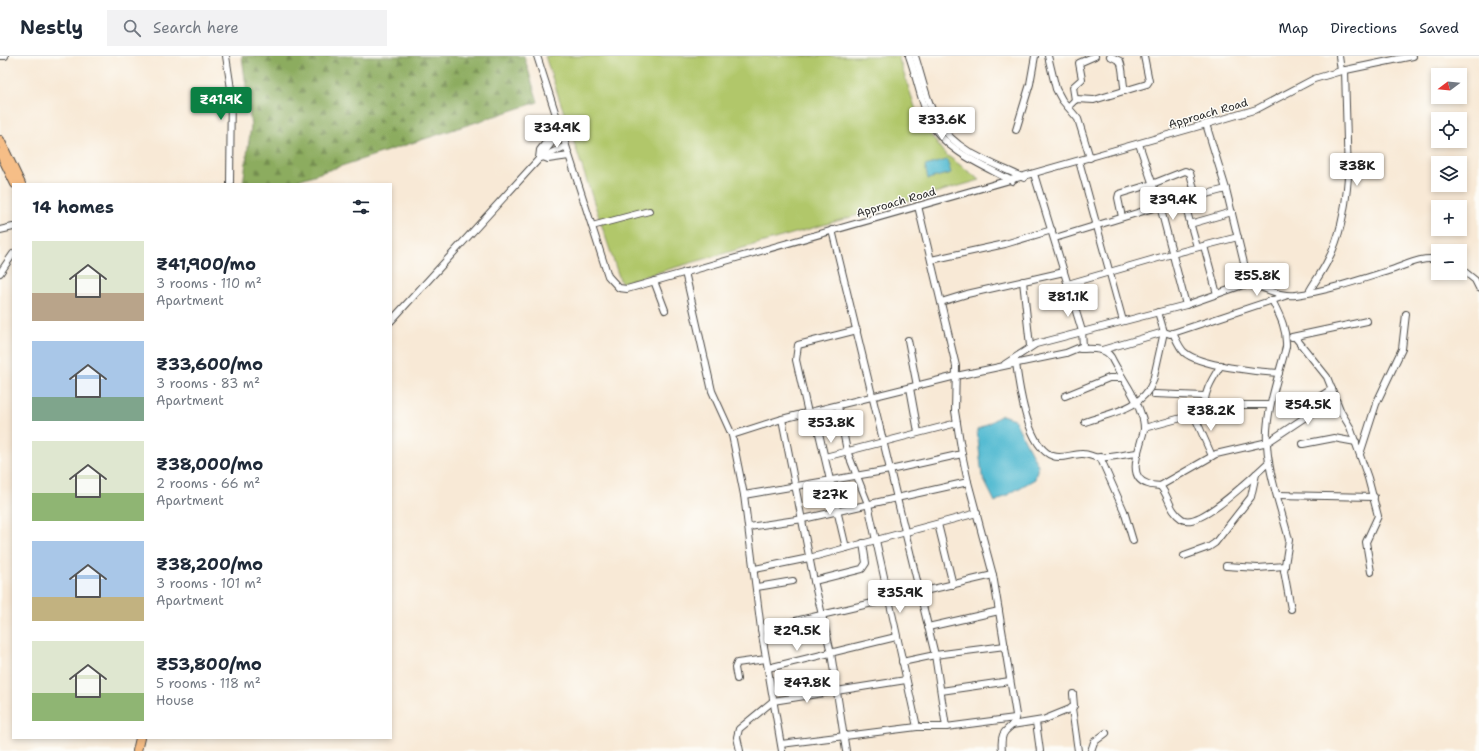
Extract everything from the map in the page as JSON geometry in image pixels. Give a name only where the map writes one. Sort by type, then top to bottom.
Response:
[{"type":"main road","points":[[0,140],[22,183]]},
{"type":"main road","points":[[0,153],[14,183]]},
{"type":"main road","points":[[137,751],[140,739]]},
{"type":"street","points":[[0,56],[5,56]]},
{"type":"street","points":[[226,56],[230,89],[230,183]]},
{"type":"street","name":"Approach Road","points":[[537,56],[608,276],[613,284],[619,288],[627,289],[832,230],[1024,178],[1139,144],[1257,109],[1314,79],[1343,71],[1413,56]]},
{"type":"street","points":[[909,56],[931,122],[939,133],[967,156],[1012,181]]},
{"type":"street","points":[[915,56],[936,118],[943,129],[966,149],[1024,178]]},
{"type":"street","points":[[1016,130],[1030,84],[1035,56]]},
{"type":"street","points":[[1048,56],[1056,89],[1080,123],[1090,158]]},
{"type":"street","points":[[1075,100],[1073,87],[1082,79],[1079,62],[1095,56]]},
{"type":"street","points":[[1110,56],[1120,61],[1123,70],[1122,78],[1125,91]]},
{"type":"street","points":[[1068,107],[1075,100],[1082,98],[1094,100],[1125,91],[1148,82],[1144,56]]},
{"type":"street","points":[[1309,292],[1331,254],[1347,194],[1348,177],[1343,71],[1339,56]]},
{"type":"street","points":[[1206,124],[1226,189],[1249,284]]},
{"type":"street","points":[[540,159],[540,150],[560,129]]},
{"type":"street","points":[[1139,144],[1160,206],[1186,305]]},
{"type":"street","points":[[392,320],[540,159],[566,146]]},
{"type":"street","points":[[540,159],[569,156]]},
{"type":"street","points":[[1079,161],[1123,321]]},
{"type":"street","points":[[1122,217],[1118,198],[1119,194],[1188,171],[1196,197]]},
{"type":"street","points":[[1034,174],[1055,238],[1082,331],[1084,342],[1080,349]]},
{"type":"street","points":[[1055,238],[1160,206],[1226,189]]},
{"type":"street","points":[[1184,201],[1190,224],[1201,247],[1217,294]]},
{"type":"street","points":[[918,206],[956,366],[955,406],[962,454],[993,575],[1005,646],[1015,718],[1012,725],[1002,734],[1002,751]]},
{"type":"street","points":[[592,226],[649,211]]},
{"type":"street","points":[[1190,224],[1232,212]]},
{"type":"street","points":[[0,230],[12,227]]},
{"type":"street","points":[[832,230],[935,655],[946,727]]},
{"type":"street","points":[[931,260],[1005,244],[1052,230]]},
{"type":"street","points":[[1068,284],[1172,254],[1238,238]]},
{"type":"street","points":[[0,273],[12,255]]},
{"type":"street","points":[[732,435],[782,419],[872,398],[956,376],[1080,349],[1102,350],[1164,332],[1170,334],[1272,300],[1309,292],[1389,271],[1428,258],[1431,259]]},
{"type":"street","points":[[685,272],[712,391],[732,435],[744,495],[755,569],[761,629],[782,751]]},
{"type":"street","points":[[941,302],[1064,272]]},
{"type":"street","points":[[1467,274],[1475,280],[1479,288]]},
{"type":"street","points":[[654,281],[665,310]]},
{"type":"street","points":[[1023,281],[1030,346]]},
{"type":"street","points":[[1002,366],[1030,346],[1082,331],[1186,305],[1249,284],[1276,294],[1287,296]]},
{"type":"street","points":[[1272,300],[1282,321],[1286,339],[1286,347],[1270,405],[1268,442],[1269,462],[1289,540],[1285,566],[1292,609]]},
{"type":"street","points":[[1085,422],[1137,403],[1150,388],[1164,332],[1158,312]]},
{"type":"street","points":[[1360,454],[1376,404],[1402,349],[1406,314]]},
{"type":"street","points":[[1286,339],[1367,321]]},
{"type":"street","points":[[846,548],[825,457],[796,360],[798,346],[857,330]]},
{"type":"street","points":[[1173,333],[1180,346],[1188,355],[1248,371],[1279,373]]},
{"type":"street","points":[[1295,337],[1320,366],[1332,389],[1356,442],[1374,497],[1378,516],[1368,536],[1366,547],[1371,572]]},
{"type":"street","points":[[908,340],[917,386]]},
{"type":"street","points":[[1102,350],[1109,353],[1137,403],[1144,428],[1136,469],[1141,480],[1148,484],[1160,486],[1212,456],[1268,442],[1310,414],[1318,397],[1332,389]]},
{"type":"street","points":[[1016,363],[1021,397],[1029,425],[1037,440],[1046,452],[1058,457],[1084,454],[1100,457],[1138,453]]},
{"type":"street","points":[[1204,413],[1204,396],[1221,365]]},
{"type":"street","points":[[1065,396],[1109,378],[1122,378]]},
{"type":"street","points":[[910,388],[918,432]]},
{"type":"street","points":[[1154,394],[1204,396]]},
{"type":"street","points":[[1144,428],[1230,405],[1270,405]]},
{"type":"street","points":[[838,406],[847,451],[868,504],[917,727]]},
{"type":"street","points":[[1194,415],[1212,456]]},
{"type":"street","points":[[782,419],[803,519],[814,581],[831,653],[838,690],[846,751]]},
{"type":"street","points":[[825,457],[957,423]]},
{"type":"street","points":[[1303,444],[1334,438],[1356,442]]},
{"type":"street","points":[[744,495],[890,470],[962,454]]},
{"type":"street","points":[[1100,457],[1124,511],[1133,541]]},
{"type":"street","points":[[1160,486],[1170,506],[1178,516],[1185,520],[1189,520],[1208,513],[1269,462]]},
{"type":"street","points":[[1184,556],[1209,547],[1215,543],[1251,497],[1256,474]]},
{"type":"street","points":[[749,527],[803,519],[968,482]]},
{"type":"street","points":[[1277,495],[1374,497]]},
{"type":"street","points":[[755,569],[810,558],[977,513]]},
{"type":"street","points":[[938,524],[953,585]]},
{"type":"street","points":[[814,581],[862,569],[866,564],[864,544]]},
{"type":"street","points":[[1226,566],[1258,568],[1285,566]]},
{"type":"street","points":[[761,629],[993,575]]},
{"type":"street","points":[[757,587],[793,581]]},
{"type":"street","points":[[928,627],[999,611]]},
{"type":"street","points":[[768,668],[896,637]]},
{"type":"street","points":[[902,662],[935,655],[1005,646]]},
{"type":"street","points":[[737,679],[735,668],[737,663],[766,659]]},
{"type":"street","points":[[740,751],[738,740],[739,729],[773,701],[906,680]]},
{"type":"street","points":[[941,691],[1010,681]]},
{"type":"street","points":[[1073,694],[1074,704],[1072,708],[1078,751]]},
{"type":"street","points":[[1012,725],[1036,722],[1072,708]]},
{"type":"street","points":[[781,744],[844,735],[917,727],[946,727],[1015,718]]},
{"type":"street","points":[[1036,722],[1040,751]]},
{"type":"street","points":[[1091,751],[1094,742],[1106,733]]},
{"type":"green space","points":[[242,56],[524,56],[538,102],[289,183],[243,183],[251,126]]},
{"type":"green space","points":[[545,56],[898,56],[919,119],[944,153],[980,180],[621,283]]},
{"type":"water","points":[[947,160],[951,173],[928,179],[925,166]]},
{"type":"water","points":[[1002,415],[1014,419],[1038,466],[1035,479],[995,502],[982,476],[977,430]]}]
